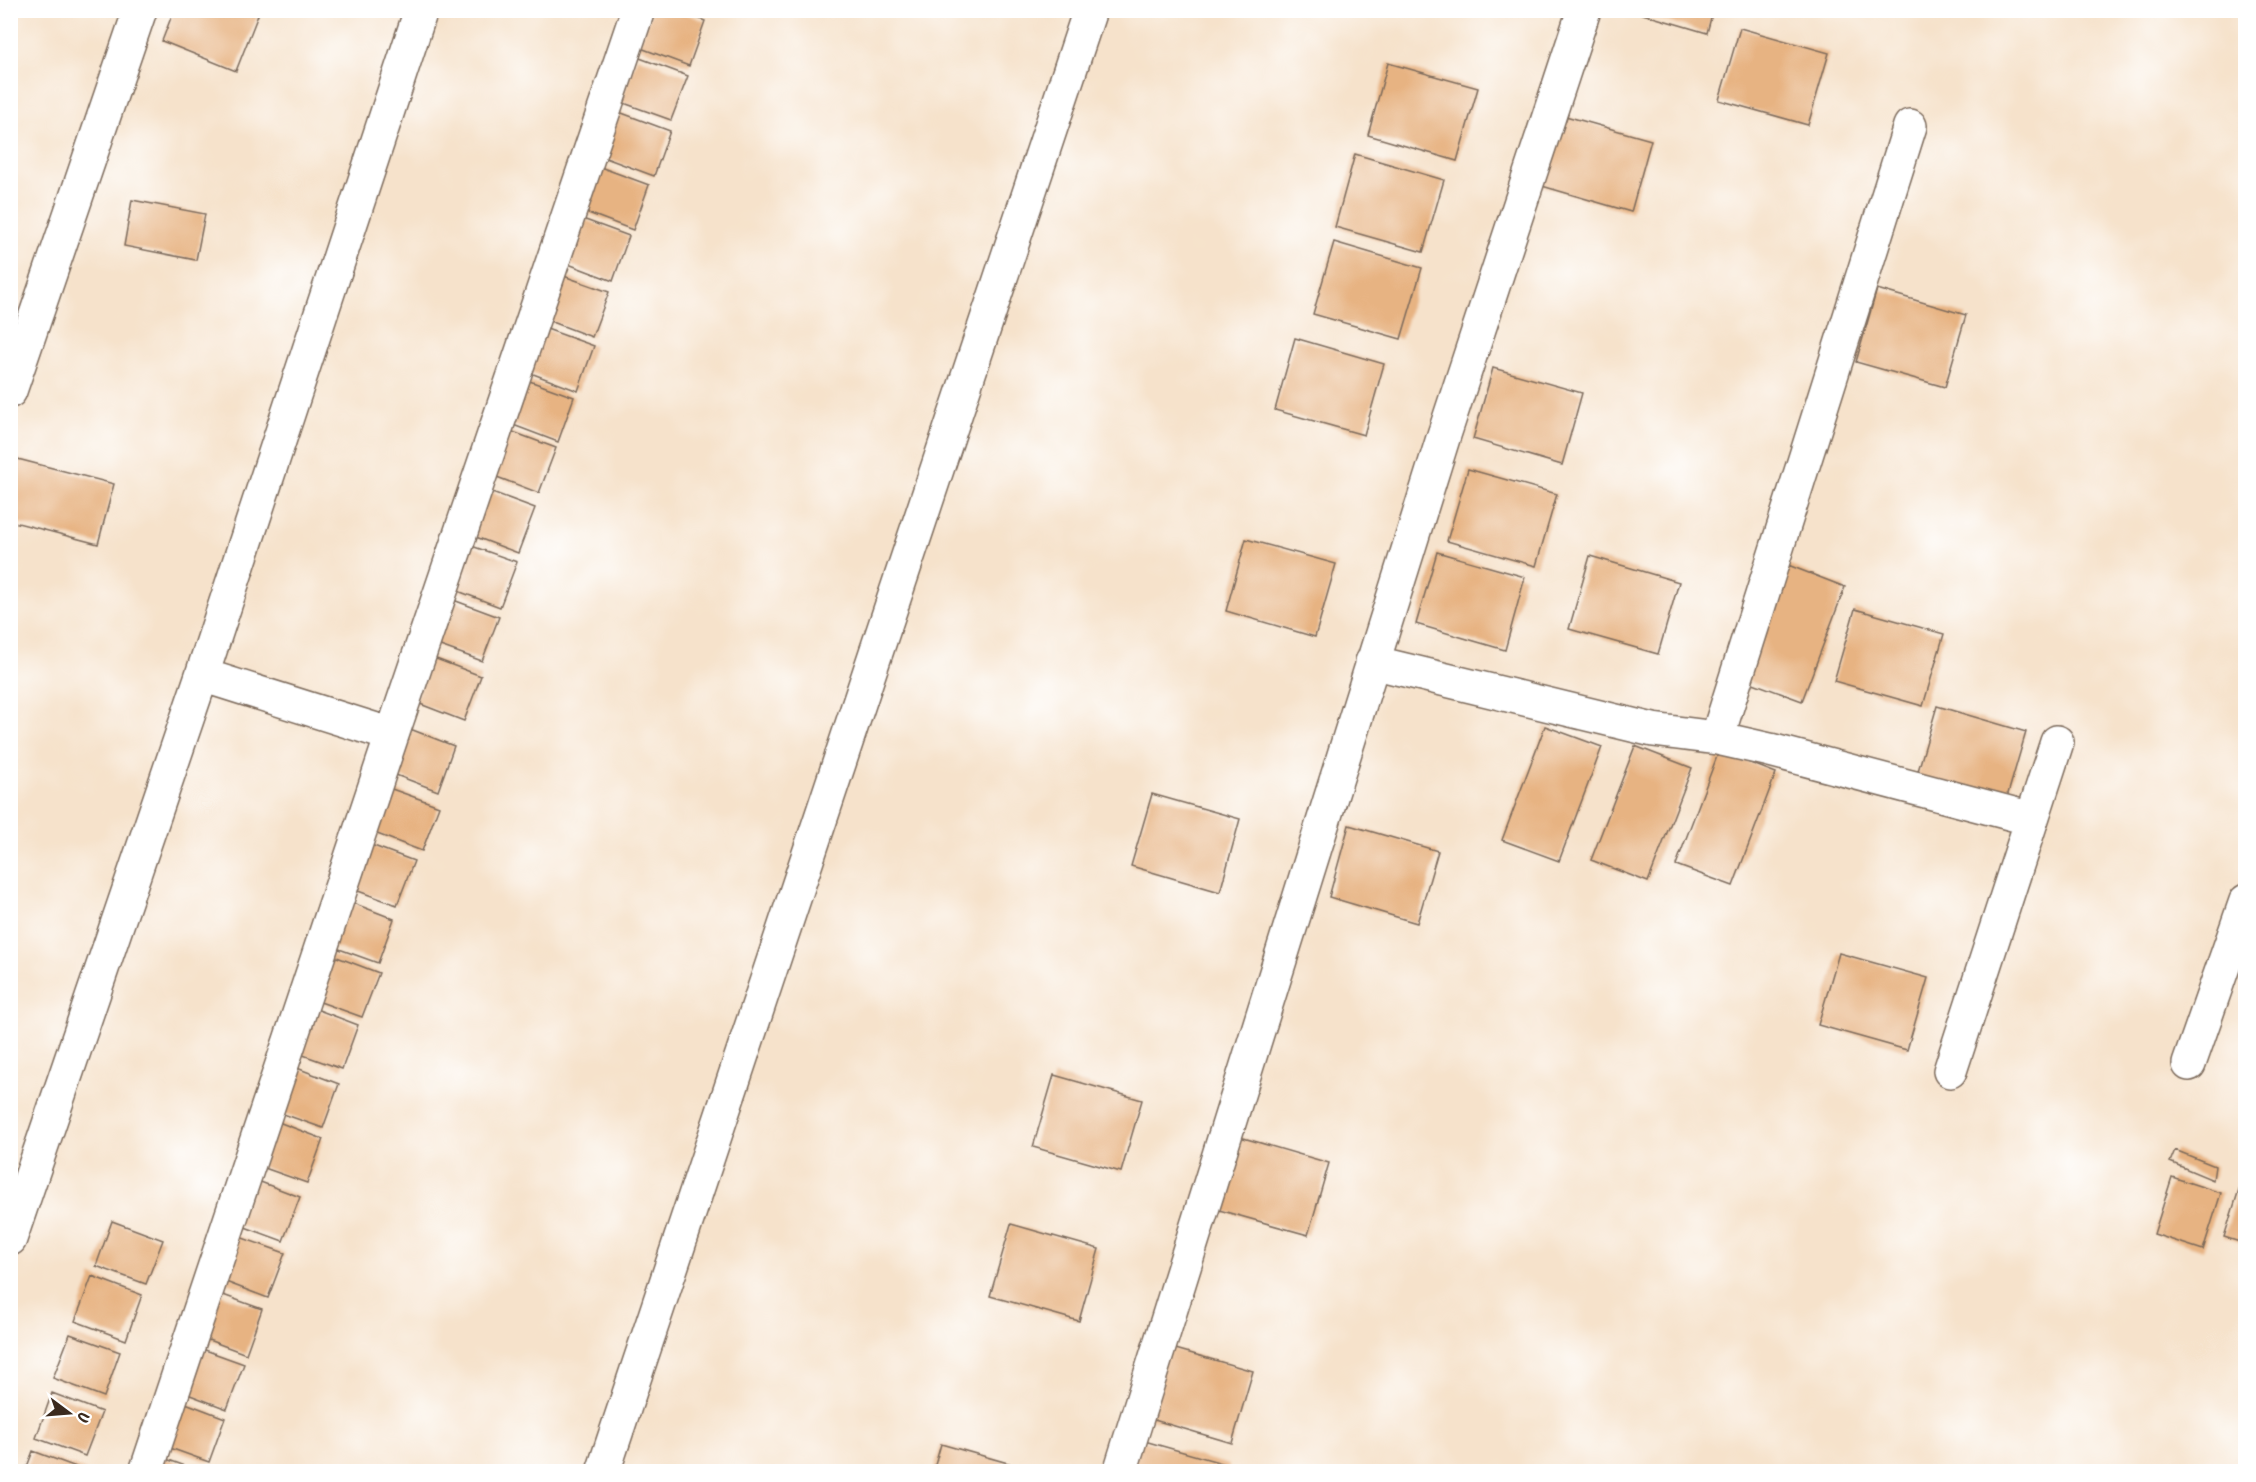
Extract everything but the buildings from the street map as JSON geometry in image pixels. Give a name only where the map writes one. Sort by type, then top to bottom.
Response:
[{"type":"street","points":[[10,392],[140,10]]},
{"type":"street","points":[[10,1239],[202,675],[421,10]]},
{"type":"street","points":[[146,1472],[392,735],[638,10]]},
{"type":"street","points":[[603,1472],[1090,10]]},
{"type":"street","points":[[1120,1472],[1372,662],[1584,10]]},
{"type":"street","points":[[1717,738],[1910,126]]},
{"type":"street","points":[[1372,662],[1653,730],[1717,738],[1770,750],[2032,819]]},
{"type":"street","points":[[202,675],[392,735]]},
{"type":"street","points":[[1950,1071],[2056,742]]},
{"type":"street","points":[[2189,1064],[2246,901]]}]
